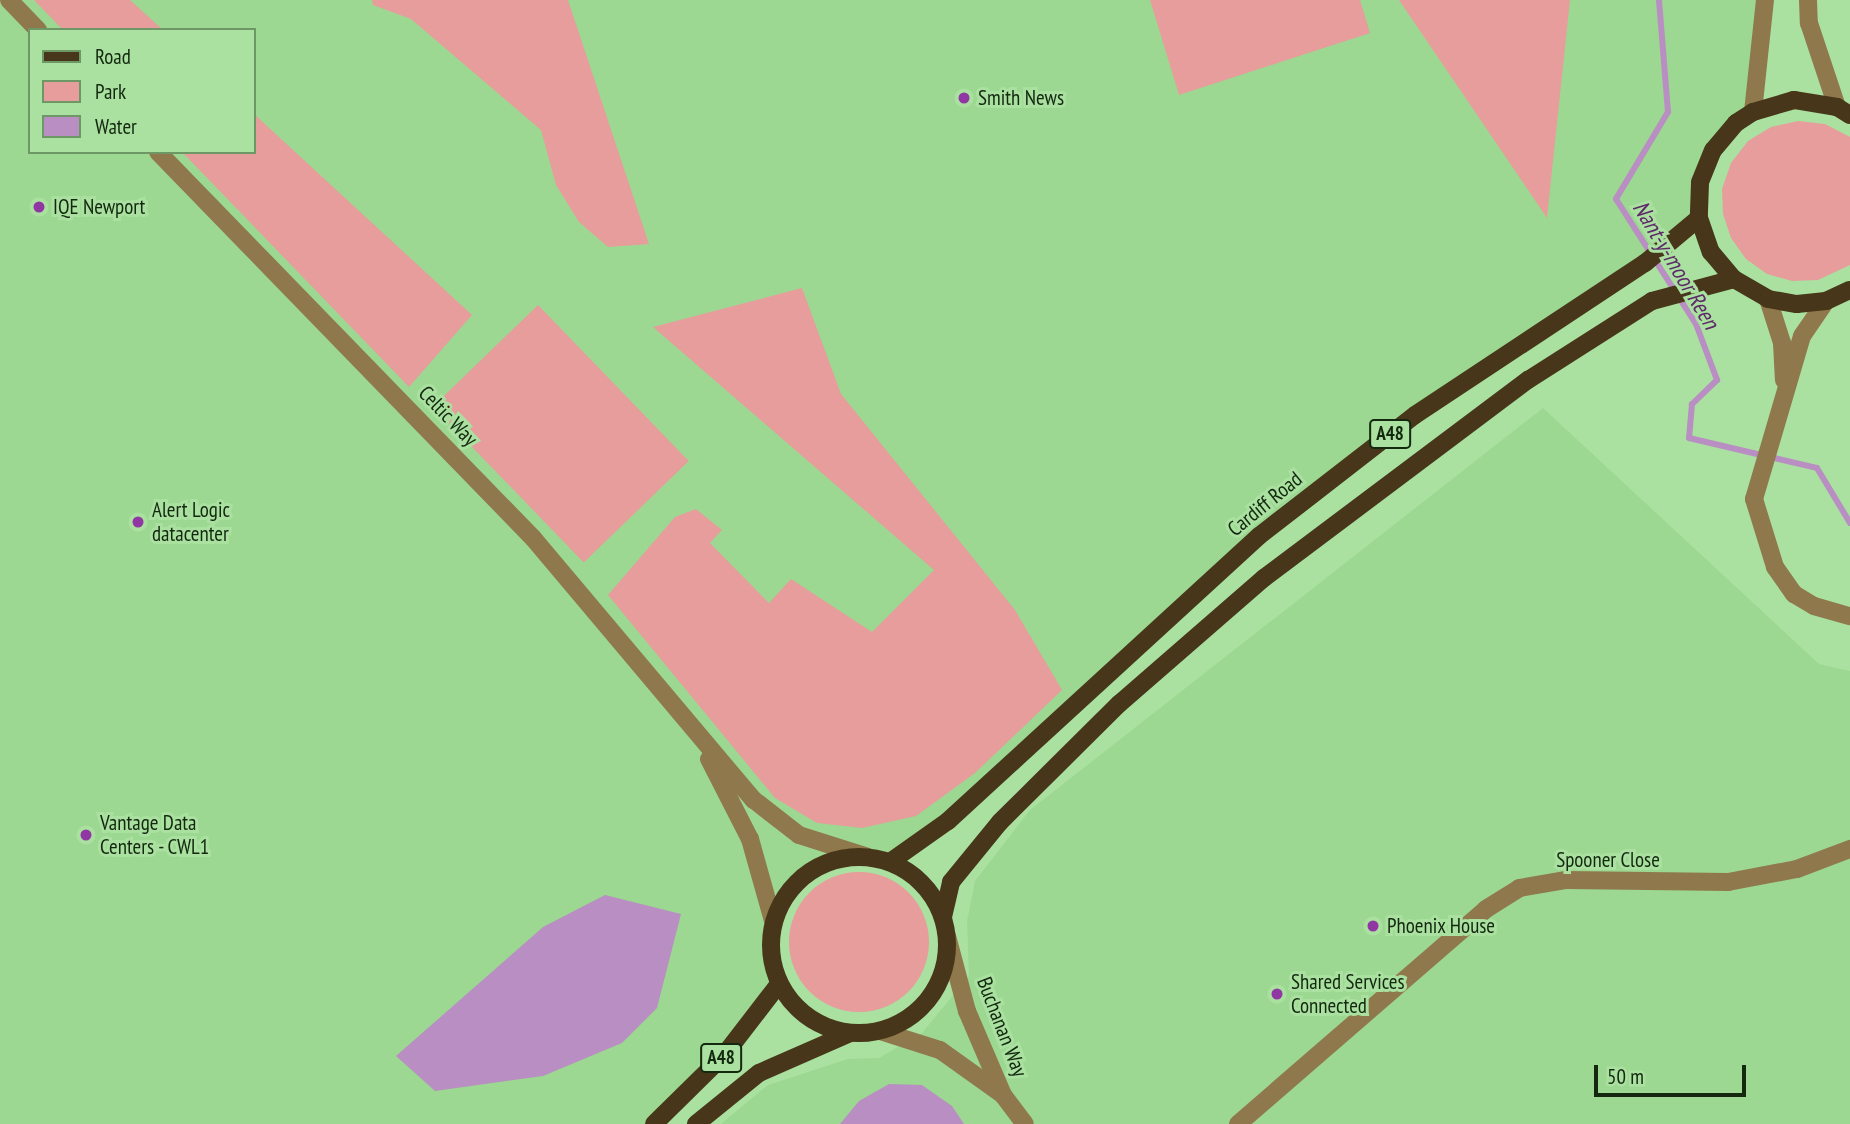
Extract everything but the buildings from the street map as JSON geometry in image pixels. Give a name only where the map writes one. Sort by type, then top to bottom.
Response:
[{"type":"main road","points":[[1843,111],[1794,100],[1752,112],[1713,150],[1700,183],[1699,218],[1711,252],[1734,279],[1768,299],[1797,304],[1826,301],[1850,290]]},
{"type":"main road","name":"Cardiff Road","points":[[890,862],[948,821],[1259,536],[1415,415],[1565,311],[1645,263],[1699,218]]},
{"type":"main road","name":"A48","points":[[943,917],[951,882],[1000,822],[1119,704],[1264,578],[1528,380],[1652,301],[1734,279]]},
{"type":"main road","points":[[868,857],[890,862],[927,888],[943,917],[947,936],[942,976],[925,1003],[901,1023],[880,1031],[850,1033],[823,1026],[799,1010],[779,984],[771,959],[773,921],[794,884],[822,864],[868,857]]},
{"type":"main road","name":"A48","points":[[654,1124],[725,1054],[779,984]]},
{"type":"main road","name":"A48","points":[[696,1124],[759,1073],[850,1033]]},
{"type":"street","points":[[9,0],[36,28]]},
{"type":"street","points":[[1752,112],[1765,0]]},
{"type":"street","points":[[1808,0],[1809,23],[1843,111]]},
{"type":"street","name":"Celtic Way","points":[[160,154],[533,538],[754,800],[799,835],[868,857]]},
{"type":"street","points":[[1768,299],[1782,343],[1785,390]]},
{"type":"street","points":[[1826,301],[1802,336],[1754,499],[1775,567],[1794,594],[1814,606],[1850,616]]},
{"type":"street","name":"Celtic Way","points":[[689,726],[750,839],[773,921]]},
{"type":"street","name":"Spooner Close","points":[[1238,1124],[1486,909],[1520,888],[1566,880],[1728,882],[1797,869],[1850,849]]},
{"type":"street","name":"Buchanan Way","points":[[947,936],[967,1011],[1003,1095],[1025,1124]]},
{"type":"street","name":"Buchanan Way","points":[[880,1031],[940,1050],[1003,1095]]},
{"type":"shaded area","points":[[0,0],[1765,0],[1753,112],[1713,150],[1699,218],[1259,536],[890,862],[845,857],[823,864],[794,884],[773,921],[771,959],[779,984],[654,1124],[0,1124]]},
{"type":"shaded area","points":[[1543,408],[1819,664],[1850,671],[1850,1124],[721,1124],[768,1085],[848,1059],[879,1058],[922,1033],[969,976],[967,921],[975,881],[1030,810]]},
{"type":"green space","points":[[34,0],[130,0],[161,28],[61,28]]},
{"type":"green space","points":[[372,0],[568,0],[649,244],[608,247],[579,222],[556,185],[541,130],[411,19],[373,5]]},
{"type":"green space","points":[[1150,0],[1360,0],[1370,33],[1179,95]]},
{"type":"green space","points":[[1399,0],[1570,0],[1547,218]]},
{"type":"green space","points":[[256,116],[472,315],[409,387],[184,154],[256,154]]},
{"type":"green space","points":[[1798,121],[1825,124],[1850,137],[1850,265],[1818,280],[1792,281],[1767,274],[1746,259],[1731,238],[1723,214],[1722,189],[1731,163],[1748,141],[1771,127]]},
{"type":"green space","points":[[802,288],[841,394],[1015,610],[1062,690],[975,773],[916,816],[862,828],[817,823],[775,798],[608,595],[675,517],[696,509],[722,530],[710,543],[769,603],[791,579],[872,632],[934,570],[653,327]]},
{"type":"green space","points":[[538,305],[689,461],[584,563],[433,406]]},
{"type":"green space","points":[[859,872],[886,878],[908,893],[923,915],[929,942],[923,969],[908,991],[886,1006],[859,1012],[832,1006],[810,991],[795,969],[789,942],[795,915],[810,893],[832,878]]},
{"type":"water","points":[[605,895],[681,914],[657,1008],[622,1043],[543,1076],[435,1091],[396,1056],[543,927]]},
{"type":"water","points":[[889,1084],[922,1085],[952,1106],[964,1124],[840,1124],[859,1101]]},
{"type":"waterway","name":"Nant-y-moor Reen","points":[[1659,0],[1668,112],[1616,199],[1696,324],[1717,380],[1692,404],[1689,438],[1817,468],[1850,523]]},
{"type":"place","name":"Smith News","points":[[964,98]]},
{"type":"place","name":"IQE Newport","points":[[39,207]]},
{"type":"place","name":"Alert Logic datacenter","points":[[138,522]]},
{"type":"place","name":"Vantage Data Centers - CWL1","points":[[86,835]]},
{"type":"place","name":"Phoenix House","points":[[1373,926]]},
{"type":"place","name":"Shared Services Connected","points":[[1277,994]]}]
